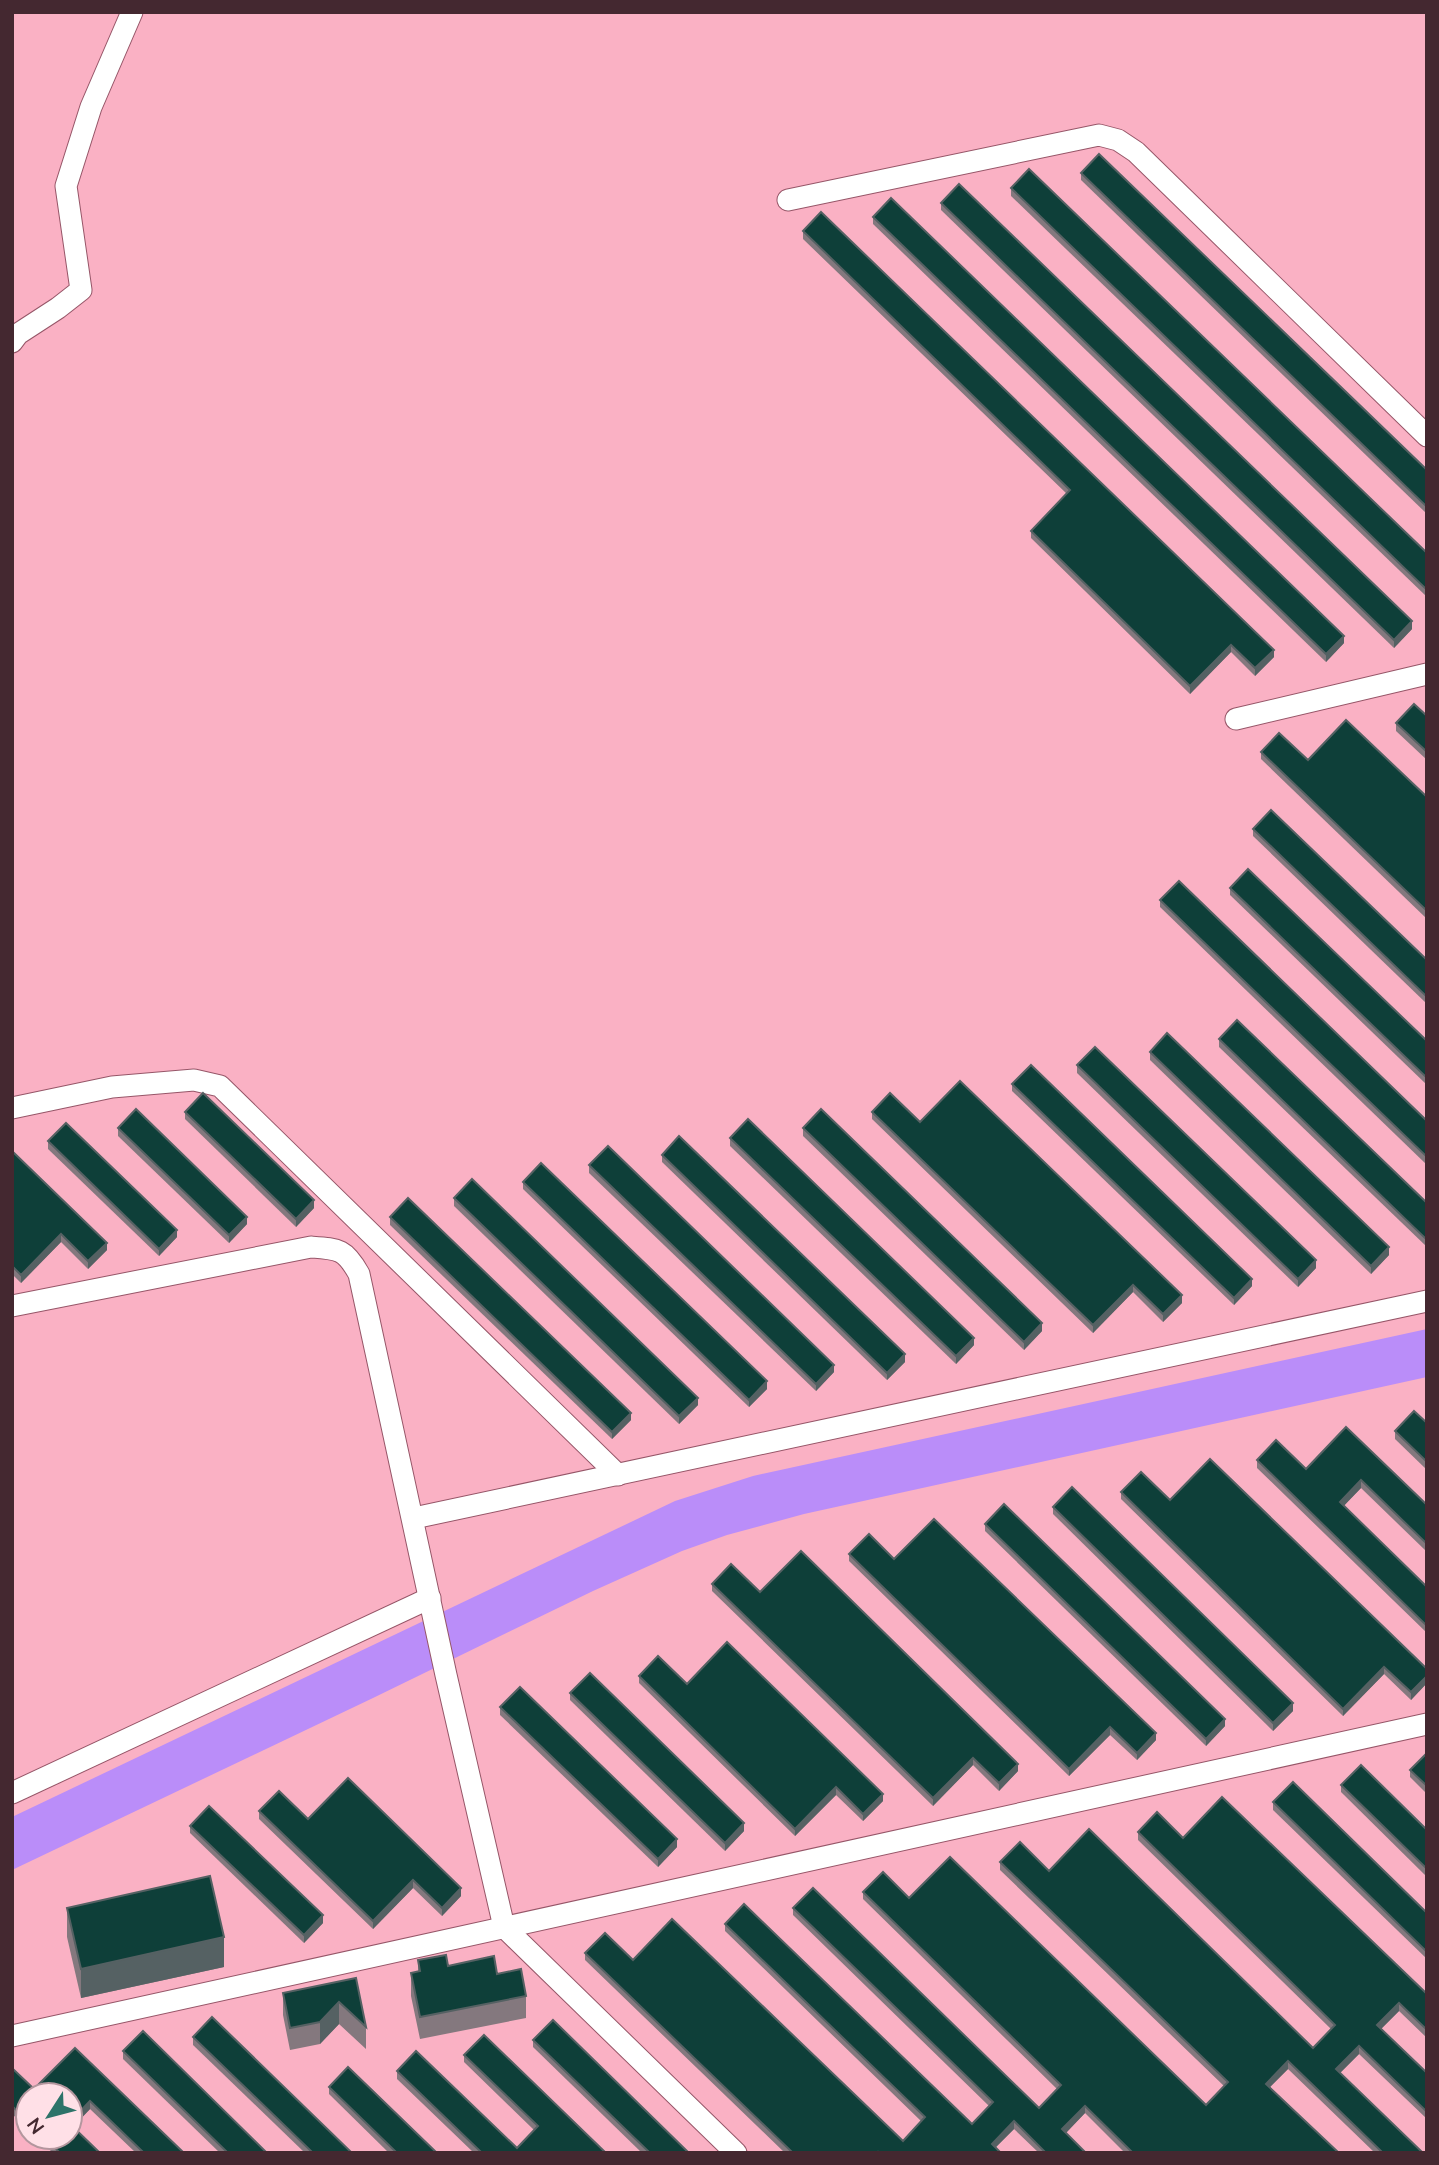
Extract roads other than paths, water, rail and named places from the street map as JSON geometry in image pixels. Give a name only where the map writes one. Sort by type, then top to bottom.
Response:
[{"type":"street","points":[[12,342],[18,334],[81,289],[66,186],[91,107],[132,12]]},
{"type":"street","points":[[788,200],[1099,135],[1118,140],[1136,152],[1427,436]]},
{"type":"street","points":[[1236,719],[1427,674]]},
{"type":"street","points":[[12,1108],[112,1087],[194,1080],[220,1086],[618,1475]]},
{"type":"street","points":[[12,1306],[311,1247],[334,1249],[349,1257],[359,1275],[504,1927],[736,2153]]},
{"type":"street","points":[[414,1518],[1427,1301]]},
{"type":"street","points":[[12,1793],[432,1605]]},
{"type":"street","points":[[12,2036],[1427,1724]]}]
